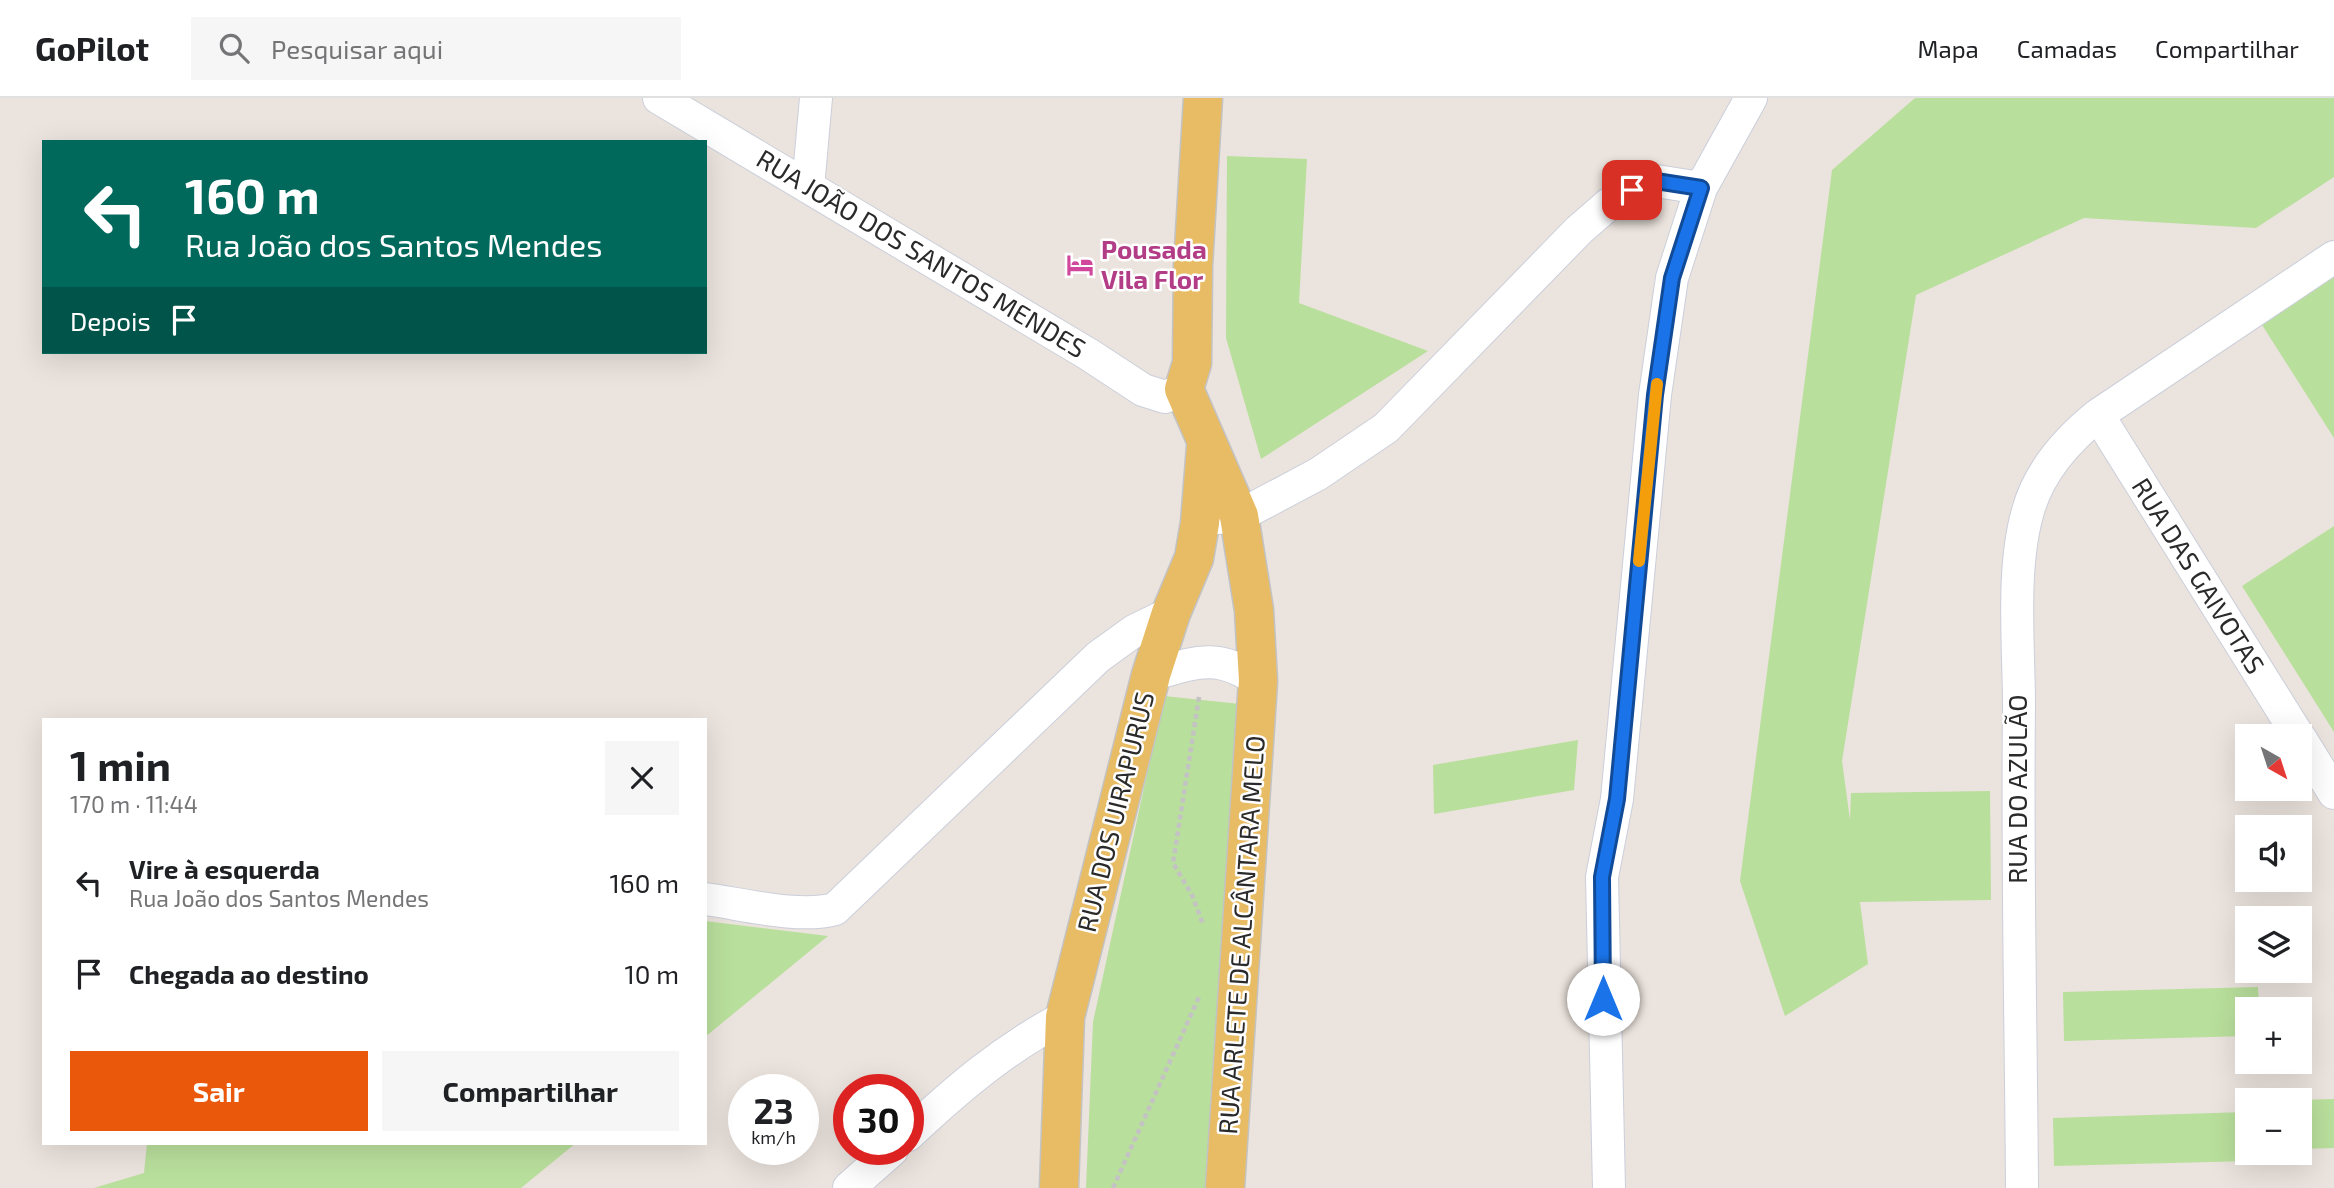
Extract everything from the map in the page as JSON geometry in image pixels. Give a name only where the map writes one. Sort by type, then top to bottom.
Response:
[{"type":"main road","points":[[1184,388],[1192,362],[1193,266],[1203,98]]},
{"type":"main road","name":"RUA ARLETE DE ALCÂNTARA MELO","points":[[1184,388],[1239,516],[1252,597],[1258,681],[1225,1188]]},
{"type":"main road","name":"RUA DOS UIRAPURUS","points":[[1059,1188],[1065,1017],[1151,675],[1171,613],[1194,558],[1200,523],[1206,442]]},
{"type":"street","name":"RUA JOÃO DOS SANTOS MENDES","points":[[659,98],[1088,354],[1143,390],[1165,397],[1184,388]]},
{"type":"street","points":[[808,187],[816,98]]},
{"type":"street","points":[[1609,1188],[1602,877],[1617,799],[1657,382],[1672,278],[1701,188],[1751,98]]},
{"type":"street","points":[[1200,523],[1220,517],[1239,516],[1318,474],[1386,428],[1579,230],[1609,204],[1656,181],[1701,188]]},
{"type":"street","name":"RUA DO AZULÃO","points":[[2022,1188],[2017,840],[2020,566],[2028,511],[2045,472],[2069,439],[2098,415],[2334,257]]},
{"type":"street","name":"RUA DAS GAIVOTAS","points":[[2098,415],[2291,724]]},
{"type":"street","points":[[707,899],[776,909],[835,909],[1098,657],[1134,631],[1171,613]]},
{"type":"street","points":[[1151,675],[1205,662],[1229,663],[1258,681]]},
{"type":"street","name":"RUA DAS GAIVOTAS","points":[[2312,758],[2334,793]]},
{"type":"street","points":[[924,1121],[984,1067],[1065,1017]]},
{"type":"street","points":[[849,1188],[875,1165]]},
{"type":"path","points":[[1205,662],[1173,863],[1192,895],[1207,933]]},
{"type":"path","points":[[1113,1188],[1201,991]]},
{"type":"green space","points":[[1915,98],[2334,98],[2334,177],[2256,228],[2084,218],[1916,295],[1842,761],[1850,820],[1851,793],[1990,791],[1991,900],[1860,902],[1868,964],[1785,1016],[1740,881],[1832,170]]},
{"type":"green space","points":[[1227,156],[1307,159],[1299,303],[1428,351],[1261,459],[1226,338]]},
{"type":"green space","points":[[2334,267],[2334,438],[2257,317]]},
{"type":"green space","points":[[2334,526],[2334,732],[2242,586]]},
{"type":"green space","points":[[1164,696],[1240,704],[1209,1188],[1086,1188],[1093,1022]]},
{"type":"green space","points":[[1578,740],[1574,790],[1434,814],[1433,765]]},
{"type":"green space","points":[[707,921],[828,936],[707,1035]]},
{"type":"green space","points":[[2258,987],[2258,997],[2235,997],[2235,1036],[2064,1041],[2063,992]]},
{"type":"green space","points":[[2334,1099],[2334,1148],[2312,1149],[2312,1100]]},
{"type":"green space","points":[[2235,1112],[2235,1161],[2054,1166],[2053,1118]]},
{"type":"green space","points":[[147,1145],[574,1145],[521,1188],[94,1188],[144,1173]]},
{"type":"slow traffic","points":[[1639,561],[1657,384]]},
{"type":"place","name":"Pousada Vila Flor","points":[[1080,265]]},
{"type":"route","points":[[1603,999],[1602,877],[1617,799],[1655,395],[1672,278],[1701,188],[1656,181],[1632,190]]}]
